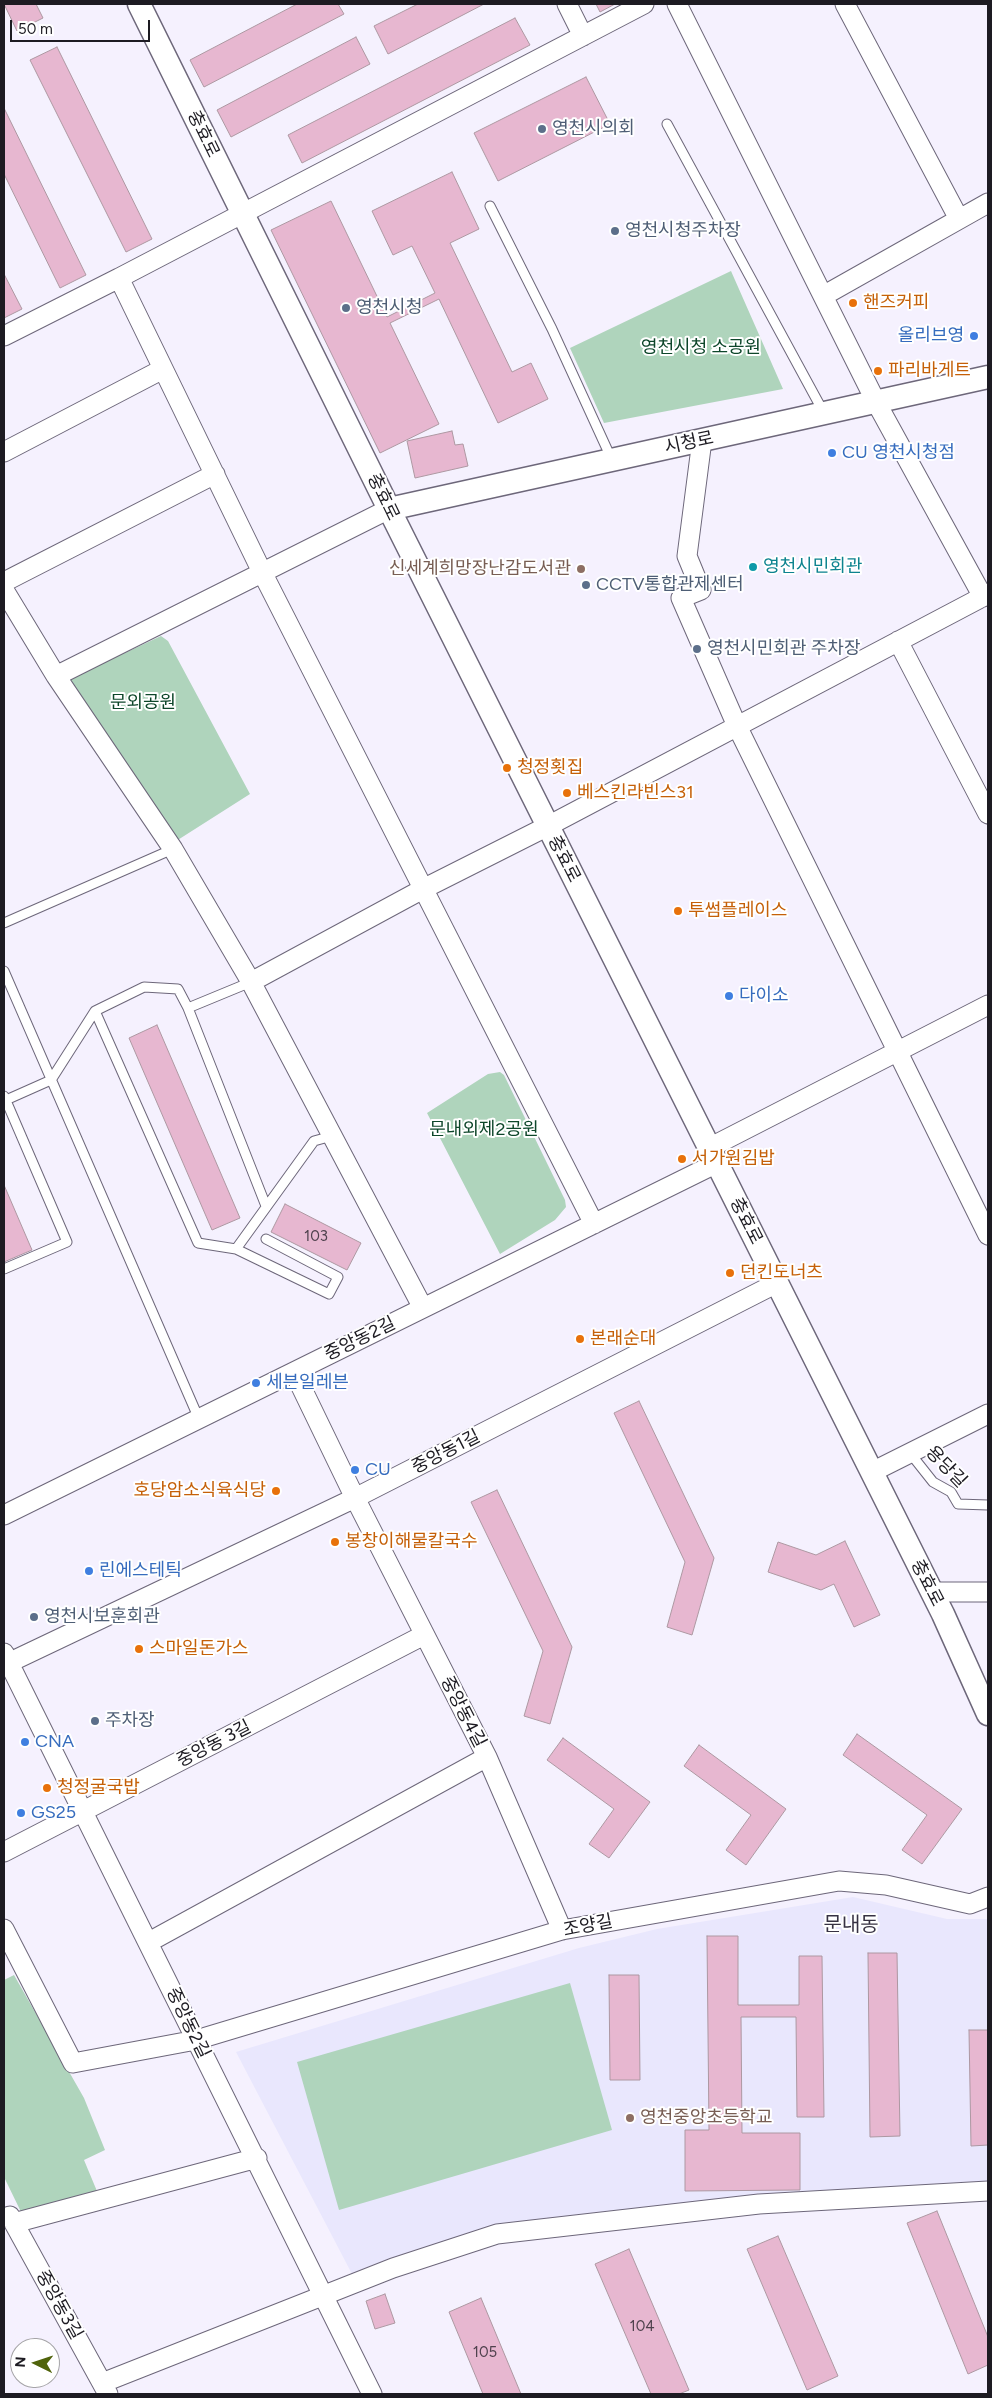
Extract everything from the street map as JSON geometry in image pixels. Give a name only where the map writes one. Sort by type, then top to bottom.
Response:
[{"type":"street","name":"충효로","points":[[139,4],[389,509],[932,1592],[988,1714]]},
{"type":"street","points":[[567,4],[583,36]]},
{"type":"street","points":[[4,336],[243,214],[644,4]]},
{"type":"street","points":[[251,982],[423,889],[548,826],[986,596],[876,402],[677,4]]},
{"type":"street","points":[[845,4],[959,219]]},
{"type":"street","points":[[823,296],[988,203]]},
{"type":"street","points":[[119,278],[262,572],[594,1224]]},
{"type":"street","points":[[4,452],[163,369]]},
{"type":"street","name":"시청로","points":[[389,509],[988,377]]},
{"type":"street","points":[[702,440],[687,556],[702,590],[681,598],[737,726],[988,1235]]},
{"type":"street","points":[[4,582],[214,474]]},
{"type":"street","points":[[56,676],[389,509]]},
{"type":"street","points":[[4,590],[56,676],[173,848],[251,982],[423,1308]]},
{"type":"street","points":[[898,642],[988,814]]},
{"type":"street","name":"중앙동2길","points":[[4,1515],[594,1224],[898,1051],[988,1005]]},
{"type":"street","name":"중앙동1길","points":[[6,1660],[355,1498],[777,1283]]},
{"type":"street","name":"중앙동4길","points":[[294,1372],[355,1498],[487,1757],[562,1930]]},
{"type":"street","points":[[872,1472],[988,1414]]},
{"type":"street","points":[[932,1592],[988,1592]]},
{"type":"street","name":"중앙동 3길","points":[[4,1852],[424,1635]]},
{"type":"street","name":"중앙동2길","points":[[6,1660],[257,2158],[372,2394]]},
{"type":"street","points":[[148,1942],[487,1757]]},
{"type":"street","name":"조양길","points":[[4,1929],[73,2063],[196,2040],[562,1930],[839,1881],[886,1885],[970,1904],[988,1897]]},
{"type":"street","points":[[8,2215],[257,2158]]},
{"type":"street","points":[[105,2389],[324,2295],[393,2268],[497,2234],[759,2204],[988,2191]]},
{"type":"street","name":"중앙동3길","points":[[8,2215],[105,2389]]},
{"type":"lane","points":[[666,124],[824,414]]},
{"type":"lane","points":[[490,206],[552,329],[612,460]]},
{"type":"lane","points":[[4,924],[173,848]]},
{"type":"lane","points":[[4,971],[199,1419]]},
{"type":"lane","points":[[188,1008],[251,982]]},
{"type":"lane","points":[[4,1270],[67,1242],[5,1098],[51,1080],[95,1011],[144,987],[178,989],[188,1008],[266,1206]]},
{"type":"lane","points":[[95,1011],[198,1243],[236,1248],[329,1294],[338,1277],[266,1239]]},
{"type":"lane","points":[[236,1248],[314,1141],[332,1136]]},
{"type":"lane","name":"용당길","points":[[910,1453],[933,1482],[951,1492],[958,1504],[988,1504]]},
{"type":"shaded area","name":"영천중앙초등학교","points":[[853,1897],[947,1919],[988,1919],[988,2185],[495,2230],[352,2274],[236,2052],[579,1948],[657,1929]]},
{"type":"green space","name":"영천시청 소공원","points":[[731,271],[783,389],[604,423],[570,348]]},
{"type":"green space","name":"문외공원","points":[[161,636],[168,641],[250,794],[173,843],[67,680]]},
{"type":"green space","name":"문내외제2공원","points":[[500,1072],[504,1075],[565,1200],[566,1207],[555,1220],[500,1254],[427,1113],[488,1074]]},
{"type":"green space","points":[[14,1975],[84,2098],[105,2150],[84,2160],[99,2196],[23,2216],[4,2177],[4,1980]]},
{"type":"green space","points":[[570,1983],[612,2130],[339,2210],[297,2062]]},
{"type":"building","points":[[4,4],[36,4],[43,18],[17,31]]},
{"type":"building","points":[[297,4],[338,4],[344,14],[204,87],[190,60]]},
{"type":"building","points":[[418,4],[484,4],[388,54],[374,26]]},
{"type":"building","points":[[596,4],[615,4],[600,12]]},
{"type":"building","points":[[515,18],[530,45],[302,163],[288,135]]},
{"type":"building","points":[[356,37],[370,64],[231,137],[217,110]]},
{"type":"building","points":[[57,47],[152,239],[126,252],[30,60]]},
{"type":"building","name":"영천시의회","points":[[586,77],[610,124],[498,181],[474,133]]},
{"type":"building","points":[[4,108],[86,275],[60,288],[4,174]]},
{"type":"building","name":"영천시청","points":[[452,172],[479,229],[450,243],[512,372],[531,363],[548,399],[498,423],[439,299],[390,323],[439,424],[380,453],[271,230],[331,201],[387,317],[435,293],[412,246],[393,255],[372,211]]},
{"type":"building","points":[[4,274],[22,309],[4,318]]},
{"type":"building","points":[[452,431],[455,445],[463,444],[468,466],[415,478],[407,441]]},
{"type":"building","points":[[157,1025],[240,1218],[212,1230],[129,1038]]},
{"type":"building","points":[[4,1185],[32,1250],[4,1262]]},
{"type":"building","points":[[285,1204],[361,1243],[347,1270],[271,1232]]},
{"type":"building","points":[[639,1401],[714,1558],[692,1635],[667,1627],[685,1562],[614,1413]]},
{"type":"building","points":[[497,1490],[572,1647],[550,1724],[524,1716],[543,1651],[471,1502]]},
{"type":"building","points":[[845,1541],[880,1615],[854,1627],[834,1584],[821,1590],[768,1572],[778,1542],[816,1555]]},
{"type":"building","points":[[857,1734],[962,1809],[922,1864],[902,1850],[927,1815],[843,1755]]},
{"type":"building","points":[[563,1738],[650,1802],[609,1858],[589,1844],[614,1809],[547,1760]]},
{"type":"building","points":[[699,1745],[786,1809],[746,1865],[726,1850],[751,1815],[684,1766]]},
{"type":"building","points":[[707,1936],[738,1936],[738,2005],[799,2005],[799,1956],[822,1956],[824,2117],[797,2117],[796,2017],[741,2017],[742,2133],[800,2133],[800,2190],[685,2191],[685,2130],[709,2130]]},
{"type":"building","points":[[868,1953],[897,1953],[900,2136],[870,2137]]},
{"type":"building","points":[[609,1975],[639,1975],[640,2080],[610,2080]]},
{"type":"building","points":[[969,2030],[988,2030],[988,2145],[971,2146]]},
{"type":"building","points":[[937,2211],[988,2337],[988,2365],[968,2374],[907,2223]]},
{"type":"building","points":[[778,2236],[838,2376],[807,2390],[747,2249]]},
{"type":"building","points":[[629,2249],[689,2390],[679,2394],[651,2394],[595,2264]]},
{"type":"building","points":[[385,2294],[395,2323],[375,2329],[366,2301]]},
{"type":"building","points":[[481,2298],[521,2394],[483,2394],[449,2312]]},
{"type":"place","name":"영천시의회","points":[[542,129]]},
{"type":"place","name":"영천시청주차장","points":[[615,231]]},
{"type":"place","name":"핸즈커피","points":[[853,303]]},
{"type":"place","name":"영천시청","points":[[346,308]]},
{"type":"place","name":"올리브영","points":[[974,336]]},
{"type":"place","name":"파리바게트","points":[[878,371]]},
{"type":"place","name":"CU 영천시청점","points":[[832,453]]},
{"type":"place","name":"영천시민회관","points":[[753,567]]},
{"type":"place","name":"신세계희망장난감도서관","points":[[581,569]]},
{"type":"place","name":"CCTV통합관제센터","points":[[586,585]]},
{"type":"place","name":"영천시민회관 주차장","points":[[697,649]]},
{"type":"place","name":"청정횟집","points":[[507,768]]},
{"type":"place","name":"베스킨라빈스31","points":[[567,793]]},
{"type":"place","name":"투썸플레이스","points":[[678,911]]},
{"type":"place","name":"다이소","points":[[729,996]]},
{"type":"place","name":"서가원김밥","points":[[682,1159]]},
{"type":"place","name":"던킨도너츠","points":[[730,1273]]},
{"type":"place","name":"본래순대","points":[[580,1339]]},
{"type":"place","name":"세븐일레븐","points":[[256,1383]]},
{"type":"place","name":"CU","points":[[355,1470]]},
{"type":"place","name":"호당암소식육식당","points":[[276,1491]]},
{"type":"place","name":"봉창이해물칼국수","points":[[335,1542]]},
{"type":"place","name":"린에스테틱","points":[[89,1571]]},
{"type":"place","name":"영천시보훈회관","points":[[34,1617]]},
{"type":"place","name":"스마일돈가스","points":[[139,1649]]},
{"type":"place","name":"주차장","points":[[95,1721]]},
{"type":"place","name":"CNA","points":[[25,1742]]},
{"type":"place","name":"청정굴국밥","points":[[47,1788]]},
{"type":"place","name":"GS25","points":[[21,1813]]},
{"type":"place","name":"영천중앙초등학교","points":[[630,2118]]},
{"type":"district","name":"문내동","points":[[851,1925]]}]
